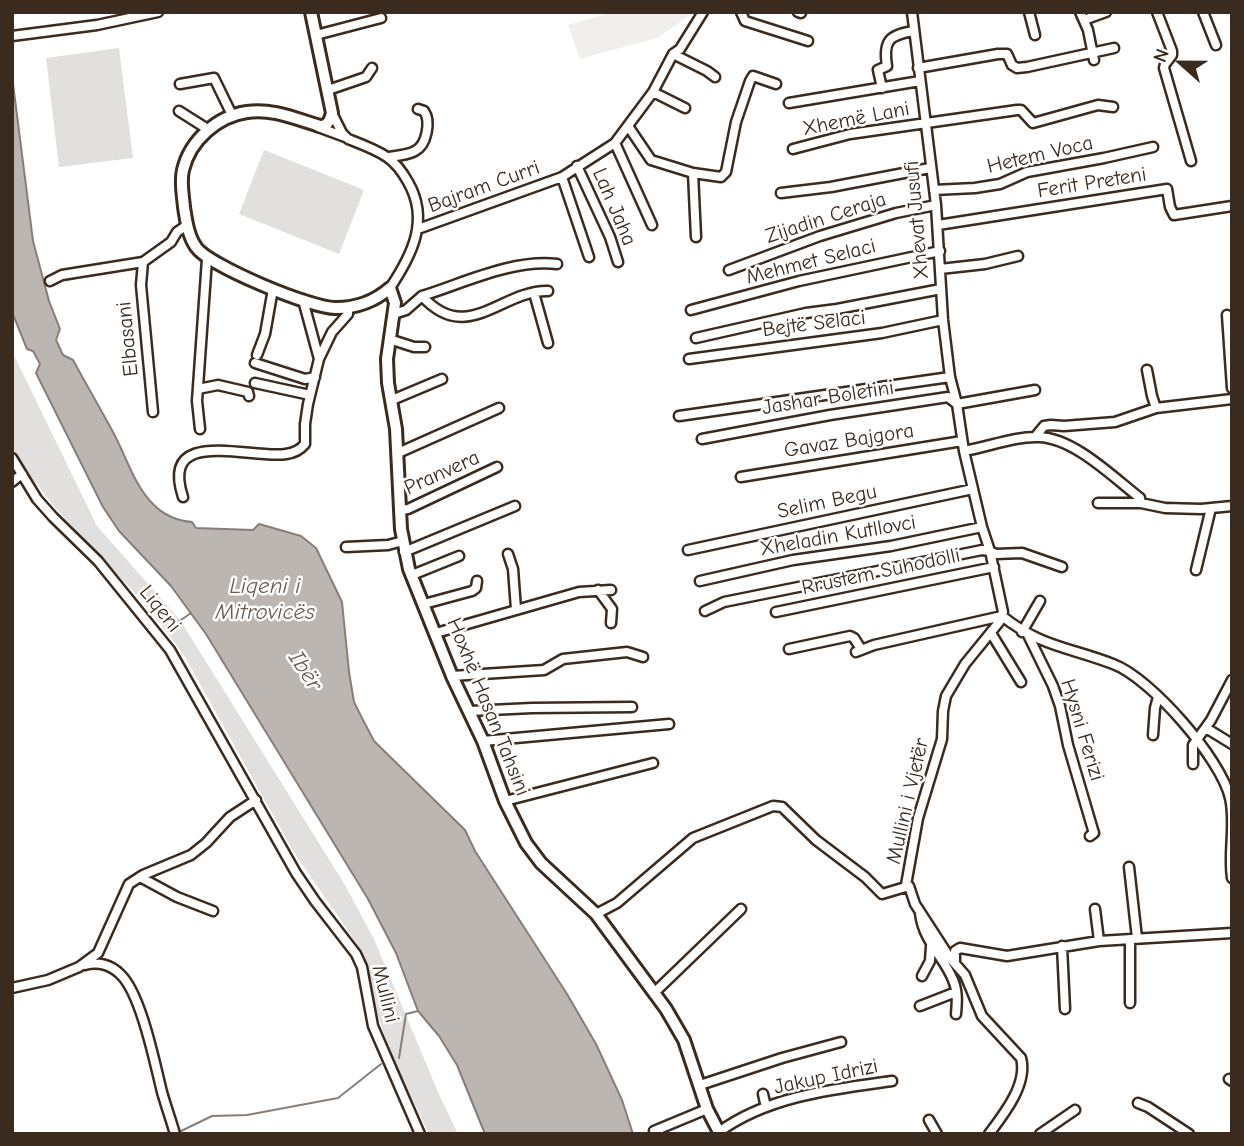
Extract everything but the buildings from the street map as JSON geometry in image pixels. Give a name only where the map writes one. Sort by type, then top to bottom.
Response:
[{"type":"street","points":[[12,36],[97,25],[158,12]]},
{"type":"street","points":[[312,12],[332,113],[348,139]]},
{"type":"street","name":"Bajram Curri","points":[[418,229],[562,177],[615,143],[653,92],[673,54],[681,49],[703,12]]},
{"type":"street","points":[[741,12],[745,21],[808,41]]},
{"type":"street","name":"Xhevat Jusufi","points":[[912,12],[936,205],[943,320],[950,377],[964,451],[994,567],[1002,616]]},
{"type":"street","points":[[1029,12],[1035,35]]},
{"type":"street","points":[[1093,56],[1082,16],[1106,12]]},
{"type":"street","points":[[1157,12],[1172,51],[1164,68],[1191,161]]},
{"type":"street","points":[[1203,12],[1216,44]]},
{"type":"street","points":[[316,35],[382,18]]},
{"type":"street","points":[[882,88],[878,70],[887,65],[887,44],[900,34],[913,31]]},
{"type":"street","points":[[918,68],[998,54],[1006,54],[1017,68],[1027,67],[1093,56],[1114,48]]},
{"type":"street","points":[[673,54],[715,77]]},
{"type":"street","points":[[328,90],[366,77],[372,68]]},
{"type":"street","points":[[628,126],[651,160],[716,177],[724,174],[736,122],[750,80],[754,76],[776,84]]},
{"type":"street","points":[[180,84],[214,78],[232,115]]},
{"type":"street","points":[[789,103],[920,81]]},
{"type":"street","points":[[653,92],[685,108]]},
{"type":"street","name":"Xhemë Lani","points":[[793,149],[850,134],[1017,110],[1021,110],[1033,122],[1098,105],[1113,107]]},
{"type":"street","points":[[388,157],[414,152],[422,144],[426,134],[427,116],[424,111],[418,109]]},
{"type":"street","points":[[179,110],[209,130]]},
{"type":"street","points":[[271,111],[312,124],[388,157],[403,173],[412,189],[419,218],[418,229],[404,267],[390,288],[380,297],[348,307],[325,307],[273,289],[208,259],[192,241],[182,191],[183,168],[197,142],[209,130],[232,115],[271,111]]},
{"type":"street","points":[[312,124],[324,126],[330,121],[332,113]]},
{"type":"street","points":[[615,143],[652,225]]},
{"type":"street","name":"Hetem Voca","points":[[933,190],[1000,184],[1027,172],[1153,147]]},
{"type":"street","name":"Lah Jaha","points":[[577,166],[610,237],[618,262]]},
{"type":"street","points":[[781,193],[831,187],[930,168]]},
{"type":"street","points":[[693,173],[696,237]]},
{"type":"street","name":"Bajram Curri","points":[[562,177],[589,257]]},
{"type":"street","name":"Ferit Preteni","points":[[938,225],[1167,188],[1174,215],[1232,206]]},
{"type":"street","name":"Zijadin Ceraja","points":[[729,270],[820,236],[896,213],[936,205]]},
{"type":"street","points":[[50,281],[62,275],[143,262],[171,242],[177,232],[187,225]]},
{"type":"street","name":"Mehmet Selaci","points":[[691,310],[799,281],[940,251]]},
{"type":"street","points":[[940,269],[985,264],[1018,256]]},
{"type":"street","points":[[200,429],[197,410],[208,259]]},
{"type":"street","name":"Elbasani","points":[[143,262],[141,285],[153,412]]},
{"type":"street","points":[[394,314],[406,310],[422,296],[496,271],[536,263],[557,264]]},
{"type":"street","name":"Hoxhë Hasan Tahsini","points":[[390,288],[395,303],[389,339],[388,371],[398,453],[404,547],[412,575],[452,676],[483,741],[505,801],[526,843],[541,863],[596,914],[655,992],[679,1029],[701,1085],[707,1110],[719,1133]]},
{"type":"street","points":[[273,289],[265,334],[256,359],[305,379],[315,377]]},
{"type":"street","points":[[696,338],[806,313],[941,289]]},
{"type":"street","points":[[422,296],[439,310],[465,318],[534,293],[548,291]]},
{"type":"street","points":[[534,293],[548,343]]},
{"type":"street","points":[[303,300],[319,359]]},
{"type":"street","points":[[183,498],[178,472],[183,461],[191,456],[234,450],[284,455],[302,447],[306,442],[305,424],[319,359],[332,332],[348,314],[348,307]]},
{"type":"street","points":[[1227,315],[1232,388]]},
{"type":"street","name":"Bejtë Selaci","points":[[689,359],[881,333],[943,320]]},
{"type":"street","points":[[389,339],[414,347],[425,347]]},
{"type":"street","points":[[1147,370],[1156,408]]},
{"type":"street","points":[[679,416],[950,377]]},
{"type":"street","points":[[392,400],[442,379]]},
{"type":"street","points":[[255,383],[310,395]]},
{"type":"street","points":[[198,389],[218,385],[248,392],[249,397]]},
{"type":"street","points":[[957,404],[1035,390]]},
{"type":"street","name":"Jashar Boletini","points":[[702,439],[830,415],[948,397],[957,404]]},
{"type":"street","points":[[1035,437],[1044,426],[1115,422],[1156,408],[1232,399]]},
{"type":"street","points":[[398,453],[499,408]]},
{"type":"street","points":[[964,451],[1035,437],[1059,441],[1091,458],[1140,498],[1141,503]]},
{"type":"street","name":"Gavaz Bajgora","points":[[741,477],[962,441]]},
{"type":"street","name":"Liqeni","points":[[12,458],[53,517],[98,561],[170,650],[256,800]]},
{"type":"street","name":"Pranvera","points":[[400,510],[408,509],[497,467]]},
{"type":"street","points":[[12,482],[22,474]]},
{"type":"street","name":"Selim Begu","points":[[688,550],[973,489]]},
{"type":"street","points":[[1098,503],[1141,503],[1165,508],[1232,506]]},
{"type":"street","points":[[346,547],[404,547],[515,506]]},
{"type":"street","points":[[1196,570],[1211,508]]},
{"type":"street","name":"Xheladin Kutllovci","points":[[700,581],[793,560],[891,546],[982,527]]},
{"type":"street","points":[[705,611],[724,602],[990,551],[996,554],[1022,553],[1062,567]]},
{"type":"street","points":[[508,554],[513,569],[516,609]]},
{"type":"street","points":[[412,575],[459,556]]},
{"type":"street","name":"Rrustem Suhodolli","points":[[776,612],[994,567]]},
{"type":"street","points":[[424,604],[471,591],[477,581]]},
{"type":"street","points":[[598,590],[612,610],[611,623]]},
{"type":"street","points":[[436,633],[579,592],[611,590]]},
{"type":"street","points":[[1025,634],[1040,601]]},
{"type":"street","points":[[789,649],[850,636],[854,638],[859,651],[1002,616]]},
{"type":"street","name":"Mullini i Vjetër","points":[[906,885],[918,818],[941,747],[943,711],[947,696],[965,664],[1002,616]]},
{"type":"street","name":"Hysni Ferizi","points":[[1002,616],[1025,634],[1042,642],[1126,669],[1158,697],[1197,740],[1216,767],[1230,799],[1232,878]]},
{"type":"street","points":[[991,633],[1021,682]]},
{"type":"street","name":"Hysni Ferizi","points":[[1025,634],[1053,686],[1060,706],[1068,745],[1093,830],[1093,835],[1090,836]]},
{"type":"street","points":[[452,676],[544,670],[567,658],[627,652],[643,657]]},
{"type":"street","points":[[1193,764],[1193,745],[1206,728],[1232,680]]},
{"type":"street","points":[[1153,735],[1158,697]]},
{"type":"street","points":[[470,711],[632,707]]},
{"type":"street","points":[[483,741],[669,724]]},
{"type":"street","points":[[1206,728],[1232,744]]},
{"type":"street","points":[[505,801],[653,763]]},
{"type":"street","points":[[79,967],[98,953],[130,884],[191,855],[230,817],[256,800]]},
{"type":"street","name":"Mullini","points":[[256,800],[307,890],[356,954],[362,967],[373,1026],[420,1134]]},
{"type":"street","name":"Mullini i Vjetër","points":[[596,914],[617,903],[693,838],[778,806],[787,810],[826,849],[865,877],[882,894],[906,885]]},
{"type":"street","points":[[1129,867],[1134,939],[1130,1003]]},
{"type":"street","points":[[140,877],[177,897],[212,911]]},
{"type":"street","name":"Mullini i Vjetër","points":[[906,885],[950,958],[965,975],[982,1016],[1021,1058],[1023,1066],[1018,1085],[989,1134]]},
{"type":"street","points":[[655,992],[741,909]]},
{"type":"street","points":[[1095,909],[1099,942]]},
{"type":"street","name":"Mullini i Vjetër","points":[[920,911],[930,943],[950,974],[956,992],[956,1014]]},
{"type":"street","points":[[955,961],[955,951],[960,948],[1007,956],[1099,942],[1232,933]]},
{"type":"street","points":[[922,976],[930,961],[930,943]]},
{"type":"street","points":[[1060,946],[1063,1007]]},
{"type":"street","points":[[12,988],[48,980],[92,963],[111,967],[122,975],[148,1033],[176,1134]]},
{"type":"street","points":[[920,1006],[956,992]]},
{"type":"street","points":[[701,1085],[841,1042]]},
{"type":"street","name":"Jakup Idrizi","points":[[719,1133],[739,1118],[766,1107],[838,1089],[892,1081]]},
{"type":"street","name":"Jakup Idrizi","points":[[763,1094],[766,1107]]},
{"type":"street","points":[[1138,1103],[1189,1134]]},
{"type":"street","points":[[654,1131],[707,1110]]},
{"type":"street","points":[[1040,1134],[1075,1110]]},
{"type":"street","points":[[929,1120],[937,1134]]},
{"type":"shaded area","points":[[603,12],[695,12],[657,38],[580,59],[568,25],[603,15]]},
{"type":"shaded area","points":[[119,48],[133,158],[59,167],[46,58]]},
{"type":"shaded area","points":[[264,150],[364,190],[339,254],[239,214]]},
{"type":"shaded area","points":[[12,351],[97,526],[180,620],[345,885],[374,939],[458,1134],[429,1134],[384,1034],[362,951],[293,851],[185,657],[147,606],[56,509],[25,469],[12,447]]},
{"type":"water","name":"Liqeni i Mitrovicës","points":[[12,76],[33,241],[49,301],[60,329],[56,340],[63,355],[73,360],[141,488],[161,511],[176,519],[192,522],[196,528],[253,530],[259,524],[301,536],[316,548],[342,602],[354,702],[374,741],[465,830],[475,851],[596,1044],[622,1100],[633,1134],[485,1134],[457,1065],[439,1036],[418,1011],[396,953],[368,899],[206,634],[171,586],[119,531],[103,507],[36,373],[40,364],[33,351],[27,349],[12,312]]},
{"type":"waterway","points":[[168,629],[191,613]]},
{"type":"waterway","points":[[399,1058],[406,1014],[418,1011]]},
{"type":"waterway","points":[[177,1133],[212,1116],[247,1115],[338,1098],[381,1064]]},
{"type":"water label","name":"Ibër","points":[[305,671]]}]
